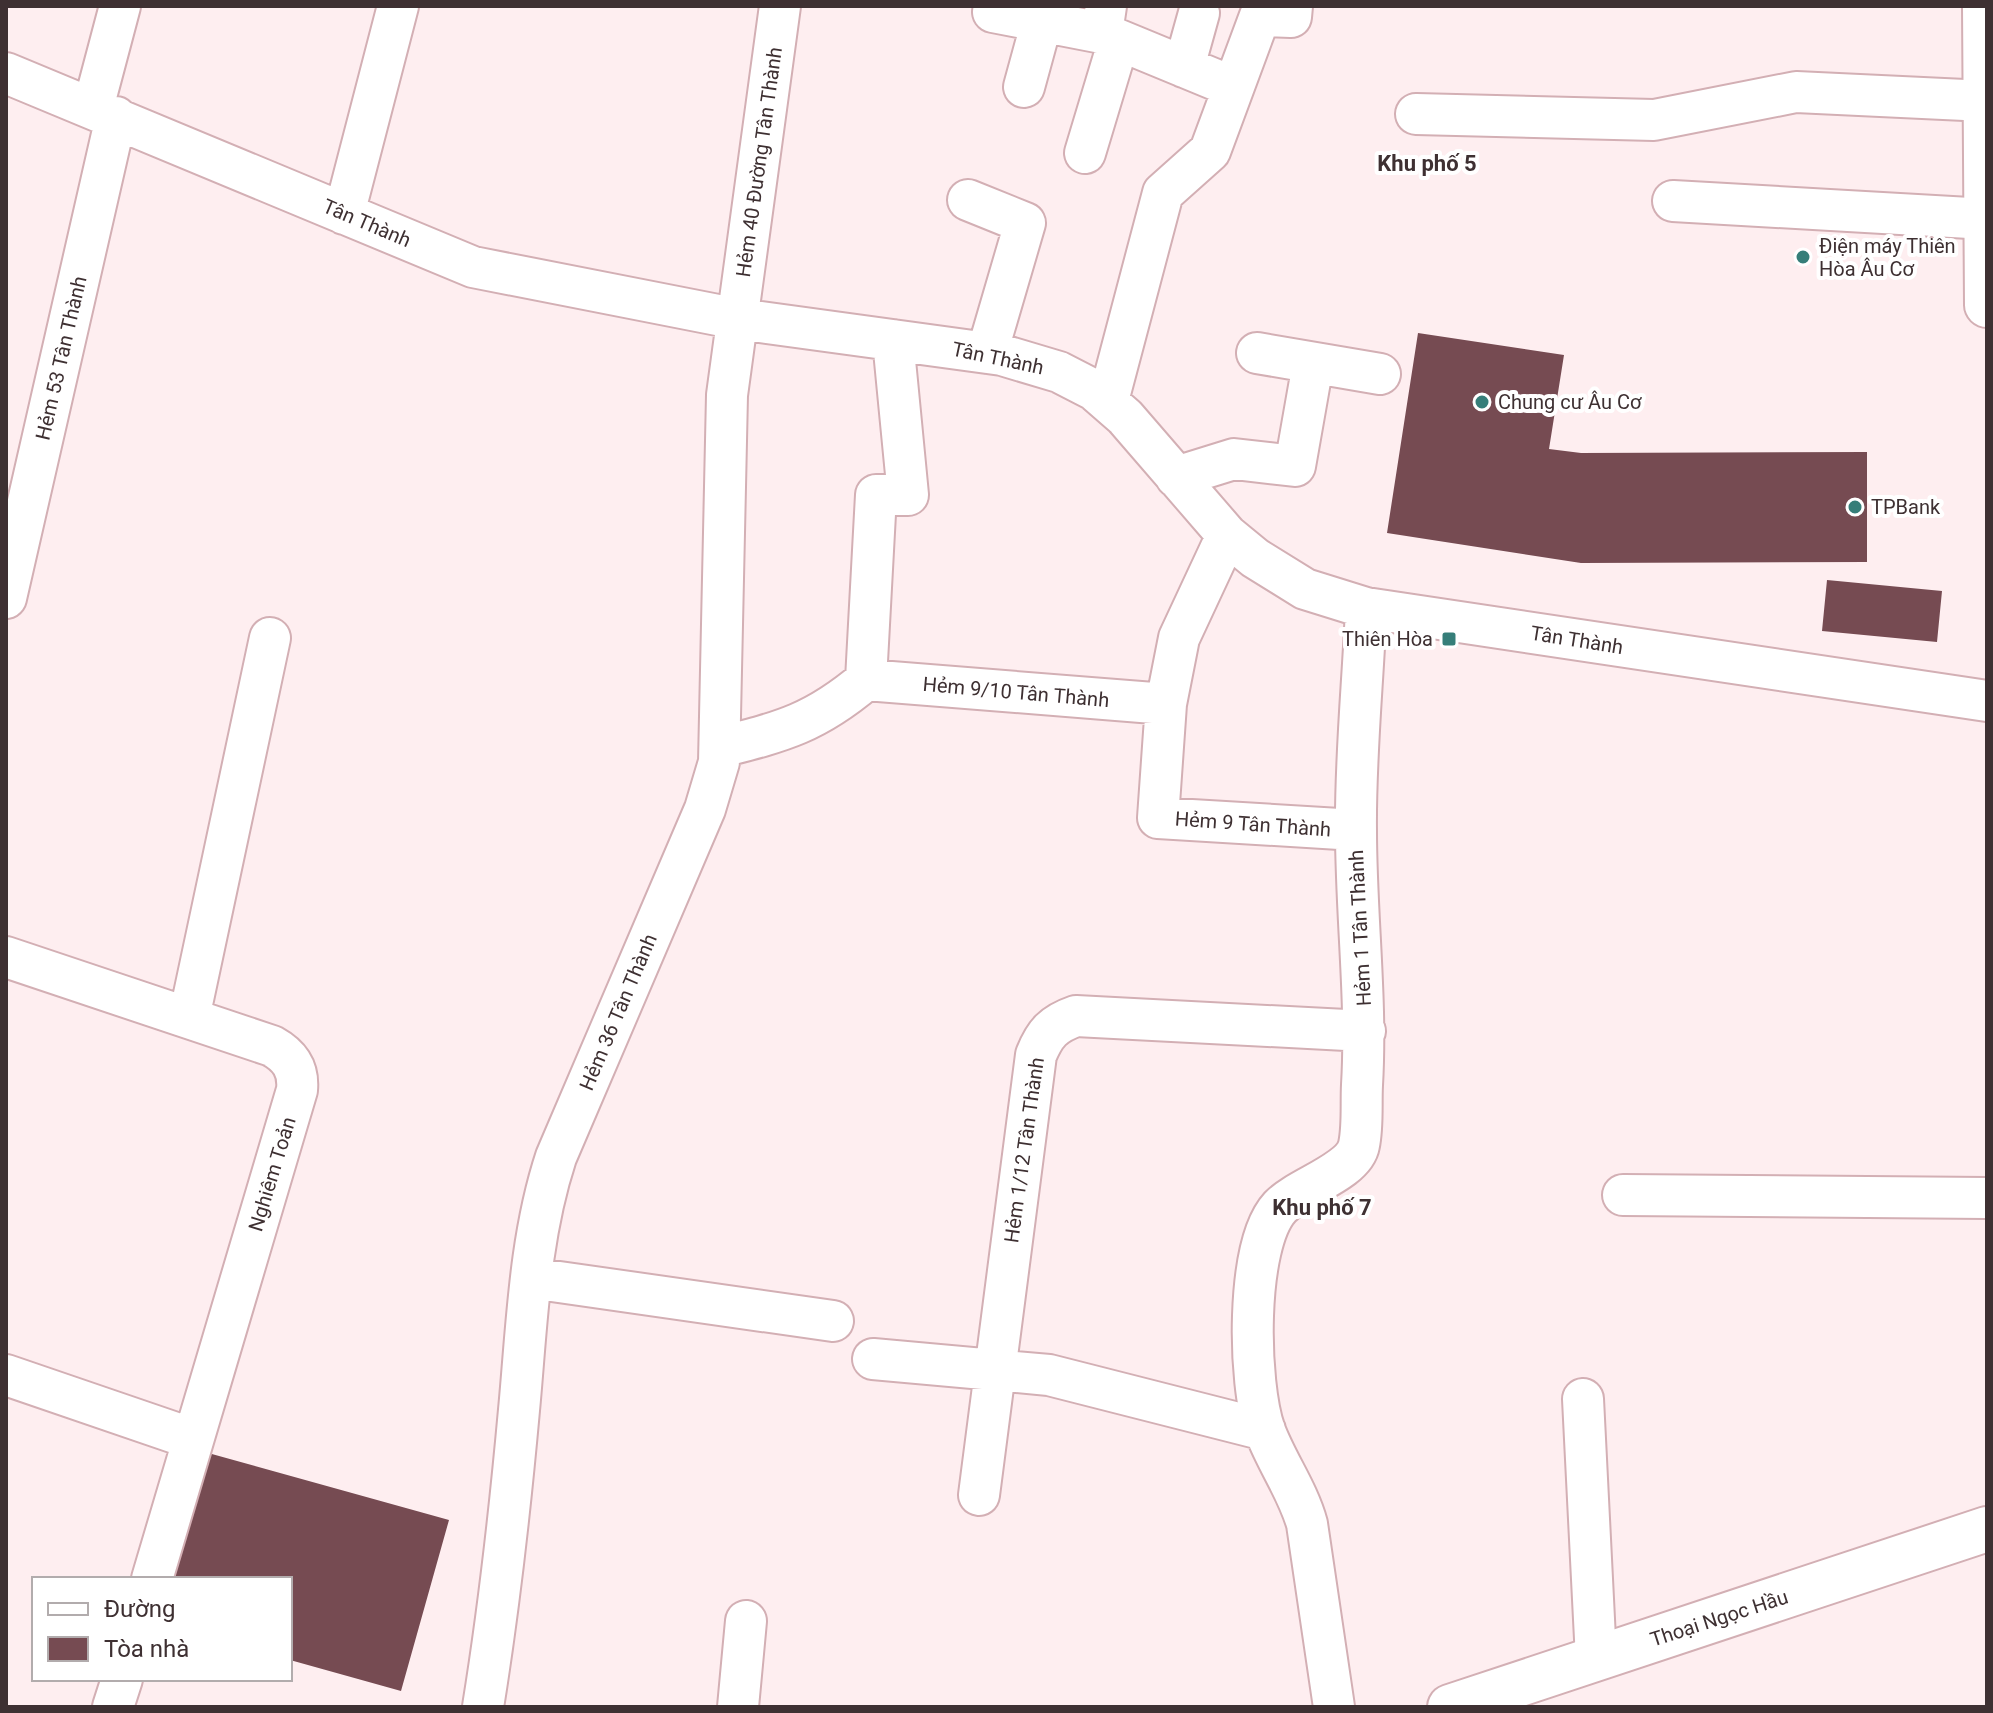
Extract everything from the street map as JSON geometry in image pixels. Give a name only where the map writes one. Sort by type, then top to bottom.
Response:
[{"type":"main road","points":[[1985,6],[1987,305]]},
{"type":"main road","name":"Thoại Ngọc Hầu","points":[[1450,1707],[1987,1529]]},
{"type":"street","name":"Hẻm 53 Tân Thành","points":[[6,598],[104,112],[120,6]]},
{"type":"street","points":[[344,214],[398,6]]},
{"type":"street","name":"Hẻm 40 Đường Tân Thành","points":[[738,319],[780,6]]},
{"type":"street","points":[[994,6],[993,12],[1042,21],[1109,26],[1184,67],[1233,87]]},
{"type":"street","points":[[1108,401],[1163,193],[1210,151],[1260,16],[1291,17],[1292,6]]},
{"type":"street","points":[[1184,67],[1199,13]]},
{"type":"street","points":[[1024,87],[1042,21]]},
{"type":"street","points":[[1085,153],[1109,26]]},
{"type":"street","name":"Tân Thành","points":[[6,73],[488,271],[738,319],[987,353],[1059,372],[1108,401],[1227,535],[1279,575],[1305,589],[1366,608],[1987,701]]},
{"type":"street","points":[[1416,114],[1654,120],[1796,92],[1986,101]]},
{"type":"street","points":[[968,200],[1025,223],[987,353]]},
{"type":"street","points":[[1673,201],[1986,219]]},
{"type":"street","name":"Hẻm 36 Tân Thành","points":[[483,1707],[509,1522],[537,1223],[556,1157],[705,809],[721,747],[727,395],[738,319]]},
{"type":"street","points":[[721,747],[808,722],[831,710],[866,680],[876,495],[908,495],[893,340]]},
{"type":"street","points":[[1257,353],[1380,374]]},
{"type":"street","points":[[1176,477],[1234,459],[1295,466],[1313,364]]},
{"type":"street","name":"Hẻm 9 Tân Thành","points":[[1227,535],[1179,638],[1166,704],[1158,818],[1356,830]]},
{"type":"street","name":"Hẻm 1 Tân Thành","points":[[1265,1430],[1254,1386],[1252,1337],[1261,1254],[1267,1229],[1280,1207],[1355,1156],[1359,1146],[1365,1031],[1356,830],[1366,608]]},
{"type":"street","points":[[189,1018],[270,638]]},
{"type":"street","name":"Hẻm 9/10 Tân Thành","points":[[866,680],[1166,704]]},
{"type":"street","name":"Nghiêm Toản","points":[[6,957],[279,1050],[291,1060],[298,1081],[153,1577]]},
{"type":"street","name":"Hẻm 1/12 Tân Thành","points":[[979,1495],[993,1368],[1036,1055],[1044,1036],[1056,1023],[1076,1016],[1365,1031]]},
{"type":"street","points":[[1623,1195],[1987,1198]]},
{"type":"street","points":[[531,1278],[833,1321]]},
{"type":"street","points":[[873,1359],[1049,1375],[1265,1430],[1302,1506],[1307,1524],[1334,1707]]},
{"type":"street","points":[[6,1375],[193,1439]]},
{"type":"street","points":[[1583,1399],[1596,1659]]},
{"type":"street","points":[[738,1707],[746,1621]]},
{"type":"street","points":[[113,1707],[121,1681]]},
{"type":"building","name":"Chung cư Âu Cơ","points":[[1418,333],[1564,355],[1549,449],[1581,453],[1867,452],[1867,562],[1581,563],[1387,533]]},
{"type":"building","points":[[1827,580],[1942,591],[1937,642],[1822,631]]},
{"type":"building","points":[[201,1451],[449,1520],[401,1691],[292,1661],[292,1577],[167,1577]]},
{"type":"place","name":"Điện máy Thiên Hòa Âu Cơ","points":[[1803,257]]},
{"type":"place","name":"Chung cư Âu Cơ","points":[[1482,402]]},
{"type":"place","name":"TPBank","points":[[1855,507]]},
{"type":"place","name":"Thiên Hòa","points":[[1449,639]]},
{"type":"district","name":"Khu phố 5","points":[[1427,163]]},
{"type":"district","name":"Khu phố 7","points":[[1322,1207]]}]
